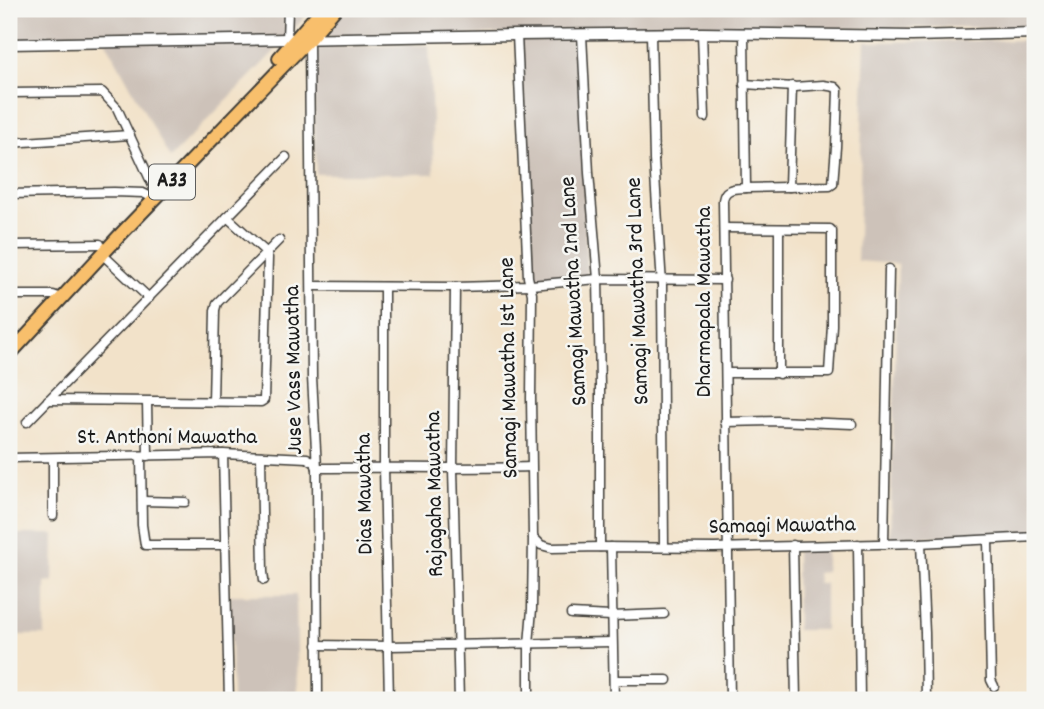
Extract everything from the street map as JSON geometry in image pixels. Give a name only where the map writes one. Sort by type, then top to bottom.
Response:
[{"type":"highway","name":"A33","points":[[298,39],[335,9]]},
{"type":"highway","name":"A33","points":[[9,343],[154,194],[298,39],[318,11]]},
{"type":"highway","name":"A33","points":[[9,355],[57,296]]},
{"type":"street","name":"Juse Vass Mawatha","points":[[288,9],[298,39],[312,286],[312,377],[317,468],[318,700]]},
{"type":"street","points":[[9,44],[702,33],[912,36],[1035,33]]},
{"type":"street","points":[[702,33],[705,117]]},
{"type":"street","name":"Samagi Mawatha 3rd Lane","points":[[651,34],[657,228],[662,279],[664,547]]},
{"type":"street","name":"Dharmapala Mawatha","points":[[730,700],[724,193],[732,189],[746,188],[744,34]]},
{"type":"street","name":"Samagi Mawatha 1st Lane","points":[[517,35],[528,276],[531,285],[533,537],[529,700]]},
{"type":"street","name":"Samagi Mawatha 2nd Lane","points":[[582,35],[598,279],[600,547]]},
{"type":"street","points":[[744,85],[823,85],[838,90],[832,184],[746,188]]},
{"type":"street","points":[[789,187],[792,86]]},
{"type":"street","points":[[9,93],[102,92],[117,108],[154,194],[9,194]]},
{"type":"street","points":[[9,143],[130,135]]},
{"type":"street","points":[[27,422],[286,157]]},
{"type":"street","points":[[48,400],[264,400],[268,257],[227,217]]},
{"type":"street","points":[[724,228],[832,231],[829,373],[726,373]]},
{"type":"street","points":[[779,229],[779,374]]},
{"type":"street","points":[[213,402],[217,303],[279,240]]},
{"type":"street","points":[[9,245],[101,249],[149,298]]},
{"type":"street","points":[[884,544],[889,269]]},
{"type":"street","points":[[312,286],[455,287],[531,285],[598,279],[725,280]]},
{"type":"street","name":"Dias Mawatha","points":[[384,286],[384,467],[389,700]]},
{"type":"street","name":"Rajagaha Mawatha","points":[[455,287],[453,469],[459,700]]},
{"type":"street","points":[[9,295],[57,296]]},
{"type":"street","points":[[147,402],[142,501],[144,544],[226,545]]},
{"type":"street","points":[[725,422],[852,424]]},
{"type":"street","points":[[223,454],[229,700]]},
{"type":"street","name":"St. Anthoni Mawatha","points":[[9,458],[223,454],[307,458],[315,463],[317,468],[531,467]]},
{"type":"street","points":[[261,456],[264,580]]},
{"type":"street","points":[[53,457],[53,516]]},
{"type":"street","points":[[142,501],[185,502]]},
{"type":"street","name":"Samagi Mawatha","points":[[533,537],[541,545],[552,548],[884,544],[1035,537]]},
{"type":"street","points":[[988,540],[993,686]]},
{"type":"street","points":[[921,543],[926,700]]},
{"type":"street","points":[[858,544],[860,700]]},
{"type":"street","points":[[793,545],[796,700]]},
{"type":"street","points":[[579,700],[614,700],[611,547]]},
{"type":"street","points":[[571,614],[664,614]]},
{"type":"street","points":[[317,645],[529,645],[612,642]]},
{"type":"street","points":[[614,680],[667,680]]},
{"type":"shaded area","points":[[9,9],[312,9],[170,158],[104,38],[9,39]]},
{"type":"shaded area","points":[[345,9],[1035,9],[1035,28],[946,27],[332,37],[324,31]]},
{"type":"shaded area","points":[[579,37],[587,279],[529,281],[522,58],[518,39]]},
{"type":"shaded area","points":[[1035,40],[1035,535],[890,537],[898,264],[857,261],[865,42]]},
{"type":"shaded area","points":[[429,45],[434,174],[316,174],[313,47]]},
{"type":"shaded area","points":[[9,534],[54,534],[53,582],[45,582],[45,635],[9,635]]},
{"type":"shaded area","points":[[826,549],[826,572],[817,573],[818,583],[825,583],[825,630],[797,630],[796,550]]},
{"type":"shaded area","points":[[230,595],[296,595],[298,700],[232,700]]}]
